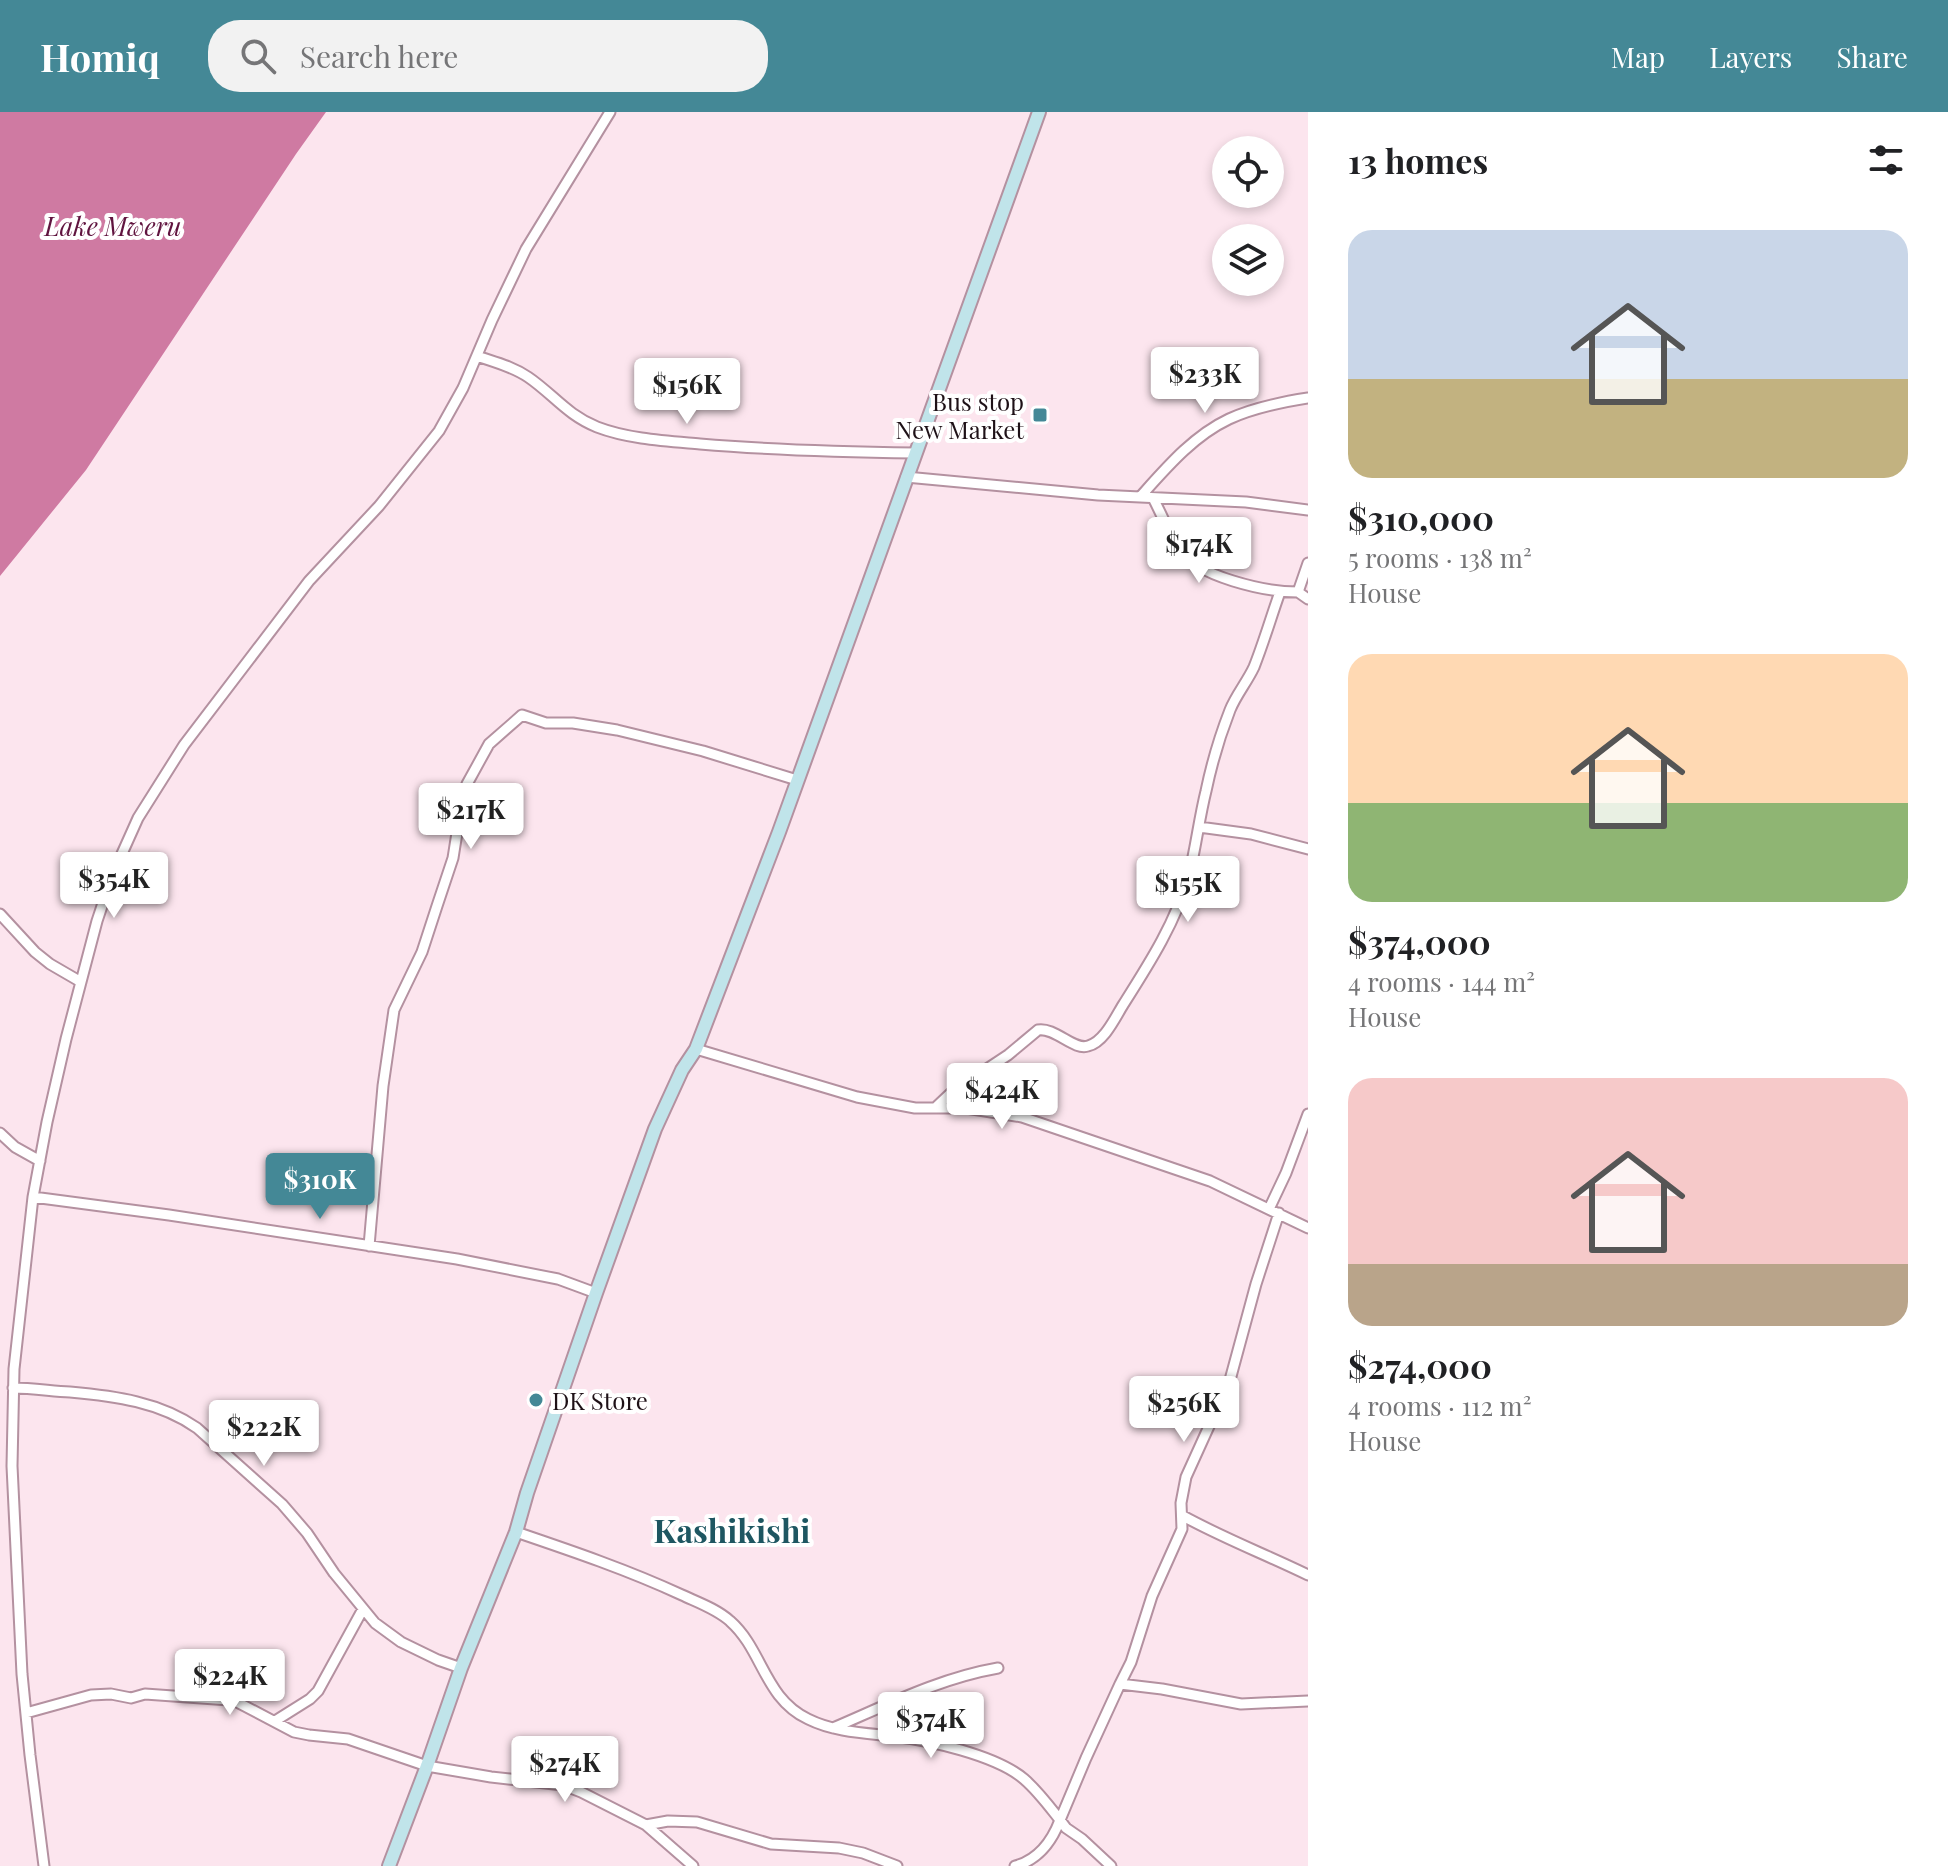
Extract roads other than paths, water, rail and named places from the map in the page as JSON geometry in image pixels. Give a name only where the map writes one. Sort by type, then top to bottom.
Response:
[{"type":"main road","points":[[389,1866],[461,1668],[516,1532],[655,1129],[682,1070],[696,1049],[1039,112]]},
{"type":"street","points":[[44,1866],[26,1713],[12,1466],[13,1388],[33,1197],[66,1039],[97,921],[112,876],[138,818],[184,745],[309,581],[379,506],[439,431],[463,388],[526,249],[610,112]]},
{"type":"street","points":[[477,356],[528,377],[579,418],[621,434],[720,446],[915,453]]},
{"type":"street","points":[[1140,497],[1171,462],[1199,438],[1228,420],[1255,410],[1308,398]]},
{"type":"street","points":[[906,477],[1153,498],[1246,502],[1308,510]]},
{"type":"street","points":[[1153,498],[1178,549],[1190,560],[1210,572],[1253,587],[1298,592],[1308,599]]},
{"type":"street","points":[[1298,592],[1308,563]]},
{"type":"street","points":[[935,1108],[952,1092],[1008,1055],[1038,1030],[1048,1030],[1083,1047],[1099,1041],[1168,930],[1179,905],[1189,875],[1206,789],[1231,707],[1255,664],[1280,592]]},
{"type":"street","points":[[369,1246],[383,1086],[394,1010],[422,952],[453,858],[463,795],[489,744],[522,715],[546,723],[573,723],[617,730],[703,751],[797,780]]},
{"type":"street","points":[[1199,827],[1251,834],[1308,849]]},
{"type":"street","points":[[0,914],[35,952],[81,982]]},
{"type":"street","points":[[696,1049],[857,1097],[915,1108],[966,1108],[1022,1117],[1210,1181],[1308,1228]]},
{"type":"street","points":[[1269,1209],[1308,1114]]},
{"type":"street","points":[[0,1133],[15,1147],[40,1161]]},
{"type":"street","points":[[33,1197],[457,1259],[558,1279],[596,1293]]},
{"type":"street","points":[[1015,1866],[1034,1858],[1052,1837],[1131,1662],[1152,1596],[1182,1529],[1181,1503],[1186,1477],[1230,1380],[1279,1213]]},
{"type":"street","points":[[13,1388],[110,1396],[159,1408],[183,1418],[282,1504],[375,1623],[401,1642],[461,1668]]},
{"type":"street","points":[[1183,1516],[1308,1575]]},
{"type":"street","points":[[516,1532],[654,1583],[702,1604],[729,1620],[742,1635],[773,1690],[807,1719],[859,1733],[919,1740],[1004,1766],[1022,1777],[1066,1828],[1111,1866]]},
{"type":"street","points":[[275,1721],[318,1691],[363,1609]]},
{"type":"street","points":[[833,1728],[940,1683],[998,1668]]},
{"type":"street","points":[[1120,1684],[1241,1704],[1308,1701]]},
{"type":"street","points":[[26,1713],[91,1695],[111,1694],[131,1698],[145,1694],[229,1700],[294,1732],[348,1739],[427,1766],[563,1785],[646,1825],[693,1866]]},
{"type":"street","points":[[646,1825],[668,1821],[697,1822],[771,1844],[839,1848],[897,1866]]},
{"type":"water","name":"Lake Mweru","points":[[0,112],[326,112],[86,470],[0,576]]},
{"type":"place","name":"Bus stop New Market","points":[[1040,415]]},
{"type":"place","name":"DK Store","points":[[536,1400]]},
{"type":"district","name":"Kashikishi","points":[[732,1529]]}]
